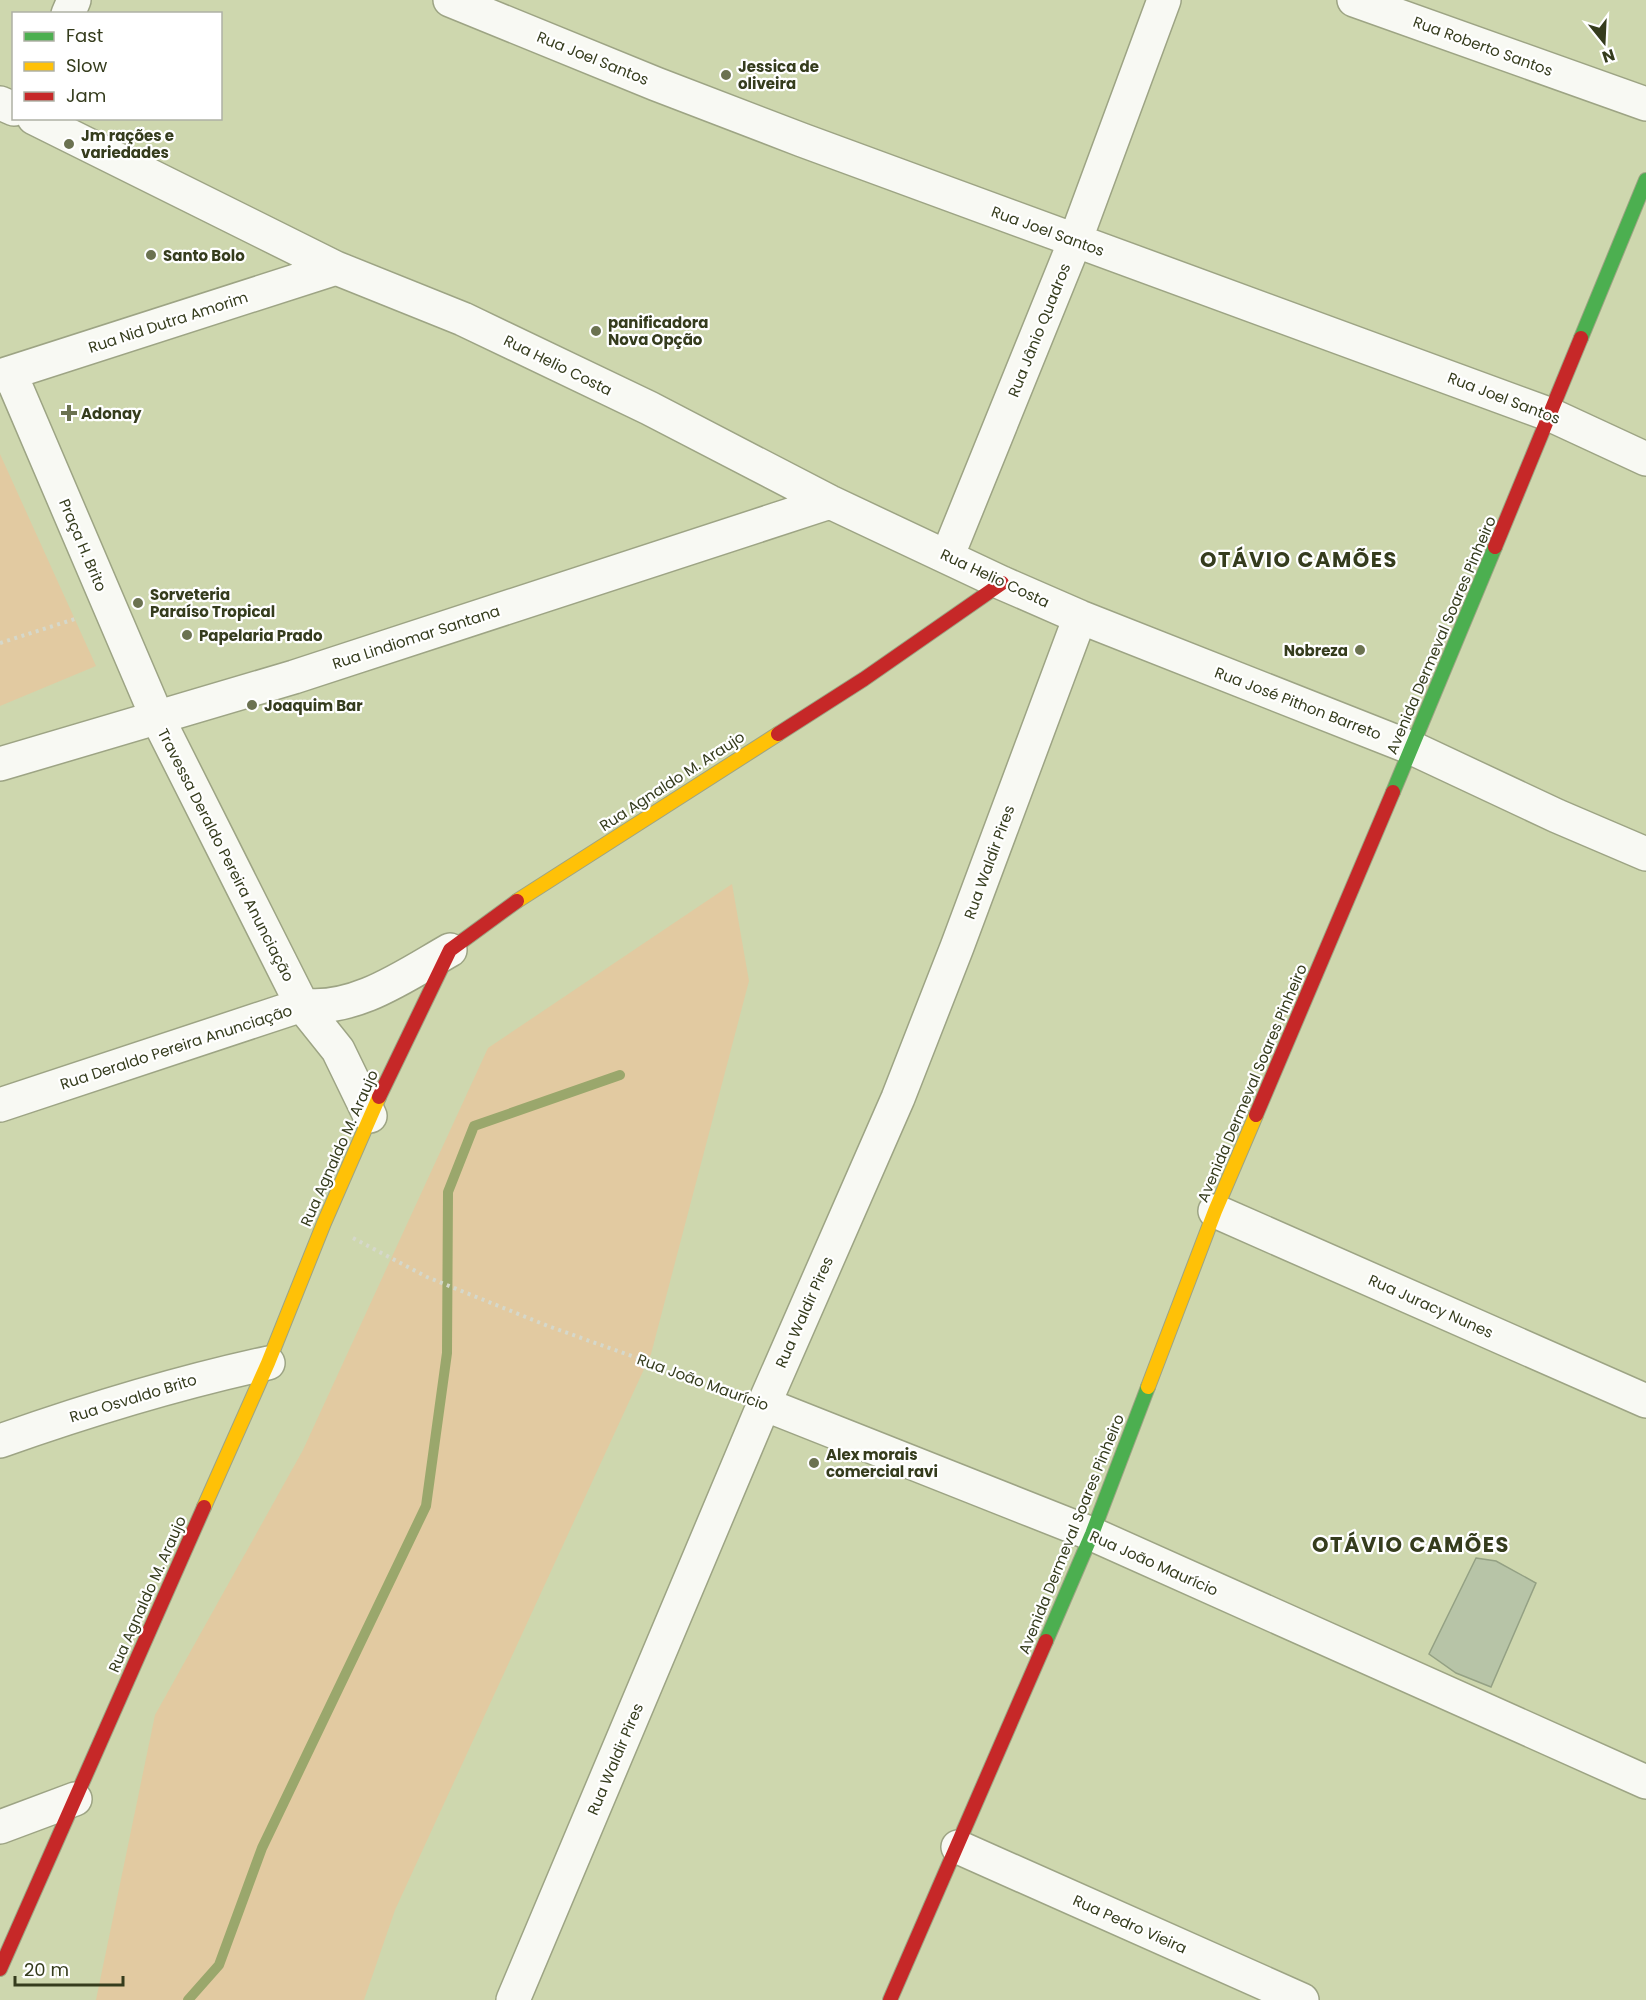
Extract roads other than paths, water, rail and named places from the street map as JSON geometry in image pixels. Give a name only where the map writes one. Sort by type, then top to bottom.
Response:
[{"type":"street","name":"Rua Joel Santos","points":[[450,0],[656,84],[802,140],[1551,415],[1646,459]]},
{"type":"street","name":"Rua Jânio Quadros","points":[[947,557],[1075,241],[1164,0]]},
{"type":"street","name":"Rua Roberto Santos","points":[[1354,0],[1646,104]]},
{"type":"street","name":"Rua Helio Costa","points":[[38,120],[336,268],[463,319],[649,408],[830,502],[1080,617]]},
{"type":"street","name":"Avenida Dermeval Soares Pinheiro","points":[[890,2000],[1092,1534],[1215,1211],[1412,748],[1646,180]]},
{"type":"street","name":"Rua Nid Dutra Amorim","points":[[5,374],[336,268]]},
{"type":"street","name":"Praça H. Brito","points":[[5,374],[157,717]]},
{"type":"street","name":"Rua Lindiomar Santana","points":[[0,764],[294,677],[830,502]]},
{"type":"street","name":"Rua Agnaldo M. Araujo","points":[[0,1969],[268,1363],[324,1222],[370,1116],[450,950],[514,903],[864,679],[1002,583]]},
{"type":"street","name":"Rua José Pithon Barreto","points":[[1080,617],[1412,748],[1557,816],[1646,854]]},
{"type":"street","name":"Rua Waldir Pires","points":[[513,2000],[764,1404],[902,1087],[957,947],[1080,617]]},
{"type":"street","name":"Travessa Deraldo Pereira Anunciação","points":[[157,717],[302,1005],[338,1050],[370,1116]]},
{"type":"street","name":"Rua Deraldo Pereira Anunciação","points":[[0,1105],[302,1005],[322,1006],[353,1000],[390,984],[450,950]]},
{"type":"street","name":"Rua Juracy Nunes","points":[[1215,1211],[1646,1401]]},
{"type":"street","name":"Rua Osvaldo Brito","points":[[0,1441],[87,1411],[210,1376],[268,1363]]},
{"type":"street","name":"Rua João Maurício","points":[[764,1404],[1092,1534],[1646,1782]]},
{"type":"street","points":[[0,1827],[75,1799]]},
{"type":"street","name":"Rua Pedro Vieira","points":[[958,1847],[1302,2000]]},
{"type":"waterway","points":[[188,2000],[219,1965],[262,1848],[426,1506],[447,1353],[448,1192],[474,1126],[620,1075]]},
{"type":"place","name":"Jessica de oliveira","points":[[726,75]]},
{"type":"place","name":"Jm rações e variedades","points":[[69,144]]},
{"type":"place","name":"Santo Bolo","points":[[151,255]]},
{"type":"place","name":"panificadora Nova Opção","points":[[596,331]]},
{"type":"place","name":"Adonay","points":[[69,413]]},
{"type":"place","name":"Sorveteria Paraíso Tropical","points":[[138,603]]},
{"type":"place","name":"Papelaria Prado","points":[[187,635]]},
{"type":"place","name":"Nobreza","points":[[1360,650]]},
{"type":"place","name":"Joaquim Bar","points":[[252,705]]},
{"type":"place","name":"Alex morais comercial ravi","points":[[814,1463]]},
{"type":"district","name":"OTÁVIO CAMÕES","points":[[1299,559]]},
{"type":"district","name":"OTÁVIO CAMÕES","points":[[1411,1544]]}]
